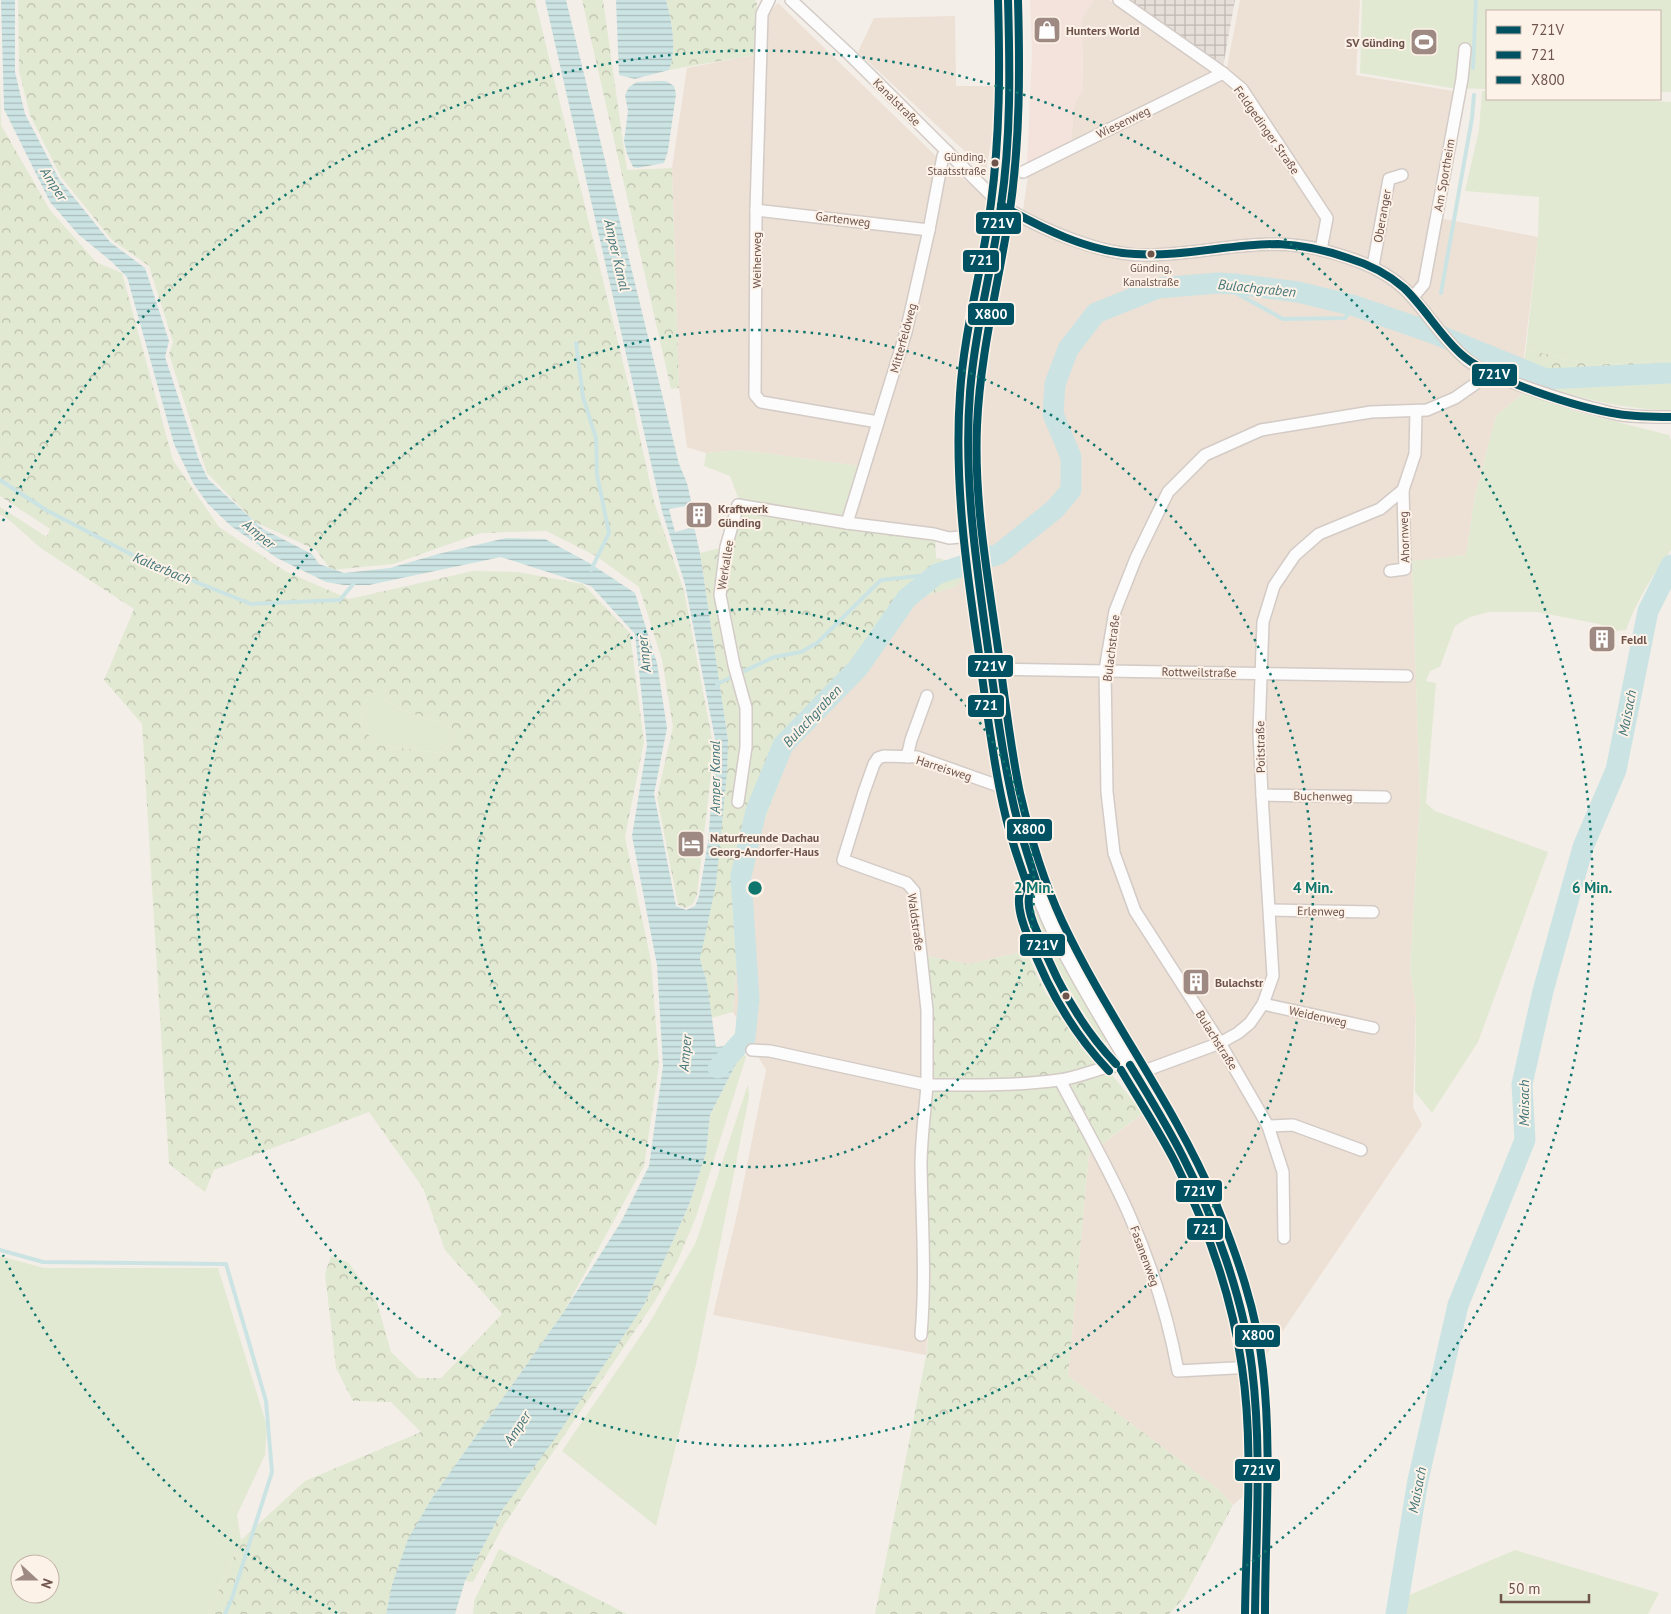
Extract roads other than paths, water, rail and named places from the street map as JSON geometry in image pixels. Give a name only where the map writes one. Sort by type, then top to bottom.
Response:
[{"type":"main road","points":[[1008,0],[1008,120],[1001,205],[975,350],[967,429],[974,543],[991,668],[1010,790],[1028,859],[1056,934],[1183,1156],[1205,1203],[1230,1273],[1245,1328],[1252,1367],[1258,1438],[1254,1566],[1255,1614]]},
{"type":"street","name":"Weiherweg","points":[[769,0],[762,14],[756,210],[756,395],[761,402],[878,422]]},
{"type":"street","name":"Kanalstraße","points":[[791,0],[1001,205],[1018,216],[1053,231],[1113,252],[1130,255],[1152,255],[1230,246],[1282,243],[1322,250],[1373,266],[1395,281],[1413,297],[1452,347],[1486,372],[1557,399],[1621,415],[1671,417]]},
{"type":"street","name":"Feldgedinger Straße","points":[[1119,0],[1223,73],[1242,89],[1327,218],[1322,250]]},
{"type":"street","name":"Am Sportheim","points":[[1413,297],[1424,284],[1462,79],[1465,49]]},
{"type":"street","name":"Wiesenweg","points":[[1023,172],[1223,73]]},
{"type":"street","name":"Mitterfeldweg","points":[[847,522],[906,332],[929,230],[943,156],[947,151]]},
{"type":"street","name":"Oberanger","points":[[1373,266],[1389,179],[1402,175]]},
{"type":"street","name":"Gartenweg","points":[[756,210],[929,230]]},
{"type":"street","name":"Bulachstraße","points":[[1284,1238],[1283,1172],[1268,1126],[1220,1043],[1135,911],[1114,852],[1106,792],[1106,670],[1115,611],[1136,558],[1168,492],[1200,458],[1261,430],[1370,412],[1416,412],[1427,410],[1456,398],[1475,384],[1486,372]]},
{"type":"street","name":"Poitstraße","points":[[1133,1070],[1220,1043],[1238,1033],[1250,1023],[1263,1004],[1273,976],[1260,733],[1260,673],[1263,622],[1274,586],[1295,555],[1319,534],[1380,509],[1402,490],[1415,454],[1416,412]]},
{"type":"street","name":"Ahornweg","points":[[1390,571],[1405,568],[1402,490]]},
{"type":"street","name":"Werkallee","points":[[738,802],[746,747],[746,708],[734,667],[720,595],[726,547],[738,504],[934,534],[974,543]]},
{"type":"street","name":"Rottweilstraße","points":[[991,668],[1407,676]]},
{"type":"street","name":"Harreisweg","points":[[907,757],[910,740],[927,696]]},
{"type":"street","name":"Harreisweg","points":[[884,756],[916,757],[1010,790]]},
{"type":"street","name":"Waldstraße","points":[[884,756],[878,758],[874,764],[843,860],[907,883],[914,891],[927,1010],[927,1085],[921,1164],[924,1260],[924,1303],[921,1335]]},
{"type":"street","name":"Buchenweg","points":[[1262,795],[1385,797]]},
{"type":"street","name":"Erlenweg","points":[[1270,910],[1373,912]]},
{"type":"street","name":"Weidenweg","points":[[1263,1004],[1373,1028]]},
{"type":"street","points":[[752,1050],[770,1051],[927,1085],[992,1085],[1060,1080],[1116,1064],[1133,1070]]},
{"type":"street","name":"Fasanenweg","points":[[1060,1080],[1128,1211],[1147,1256],[1171,1336],[1178,1372],[1252,1367]]},
{"type":"street","points":[[1268,1126],[1293,1125],[1361,1150]]},
{"type":"water","points":[[1,0],[15,0],[15,72],[25,114],[59,179],[110,242],[145,268],[169,341],[165,357],[199,460],[208,479],[263,529],[312,554],[319,564],[344,573],[390,568],[438,554],[506,538],[545,539],[591,564],[635,593],[657,663],[667,728],[654,794],[676,906],[686,910],[695,906],[699,896],[708,842],[716,744],[685,584],[662,511],[545,0],[566,0],[679,464],[687,483],[692,505],[669,509],[675,532],[694,527],[700,553],[728,740],[727,773],[716,884],[700,959],[707,983],[716,1047],[735,1045],[742,1052],[710,1115],[706,1153],[689,1205],[644,1305],[554,1440],[503,1509],[465,1581],[455,1614],[386,1614],[392,1585],[408,1539],[432,1498],[563,1313],[621,1222],[649,1166],[663,1066],[657,965],[632,836],[647,745],[635,634],[591,586],[501,557],[369,585],[344,585],[326,582],[277,558],[231,526],[208,504],[193,483],[174,444],[127,277],[78,234],[50,202],[4,109]]},
{"type":"water","points":[[616,0],[666,0],[672,27],[673,45],[669,70],[635,79],[619,75]]},
{"type":"water","points":[[666,81],[674,86],[676,94],[668,151],[664,163],[637,168],[633,167],[624,141],[628,111],[625,95],[629,87],[637,82]]},
{"type":"waterway","points":[[1473,68],[1476,0]]},
{"type":"waterway","points":[[1441,293],[1472,118],[1474,95]]},
{"type":"waterway","points":[[1218,283],[1283,319],[1345,318],[1355,306]]},
{"type":"waterway","name":"Bulachgraben","points":[[718,1068],[745,1038],[749,999],[741,876],[756,811],[783,745],[858,668],[907,598],[937,574],[999,554],[1055,509],[1071,490],[1071,457],[1053,414],[1055,384],[1068,349],[1096,313],[1158,288],[1218,283],[1235,284],[1298,292],[1355,306],[1433,333],[1546,379],[1671,373]]},
{"type":"waterway","points":[[576,343],[583,397],[596,438],[597,475],[609,533],[591,570]]},
{"type":"waterway","name":"Kalterbach","points":[[0,480],[46,510],[146,562],[251,604],[340,600],[354,583]]},
{"type":"waterway","name":"Maisach","points":[[1396,1614],[1418,1480],[1458,1305],[1525,1140],[1522,1084],[1543,991],[1583,847],[1616,770],[1648,611],[1671,565]]},
{"type":"waterway","name":"Bulachgraben","points":[[717,684],[774,657],[801,652],[817,643],[881,580],[937,574]]},
{"type":"waterway","points":[[0,1250],[43,1262],[226,1264],[266,1401],[272,1472],[232,1598],[225,1614]]},
{"type":"place","name":"Hunters World","points":[[1047,30]]},
{"type":"place","name":"SV Günding","points":[[1424,42]]},
{"type":"place","name":"Günding, Staatsstraße","points":[[995,163]]},
{"type":"place","name":"Günding, Kanalstraße","points":[[1151,254]]},
{"type":"place","name":"Kraftwerk Günding","points":[[699,515]]},
{"type":"place","name":"Feldl","points":[[1602,639]]},
{"type":"place","name":"Naturfreunde Dachau Georg-Andorfer-Haus","points":[[691,844]]},
{"type":"place","name":"Bulachstr","points":[[1196,982]]},
{"type":"water label","name":"Amper","points":[[54,184]]},
{"type":"water label","name":"Amper Kanal","points":[[617,255]]},
{"type":"water label","name":"Amper","points":[[259,534]]},
{"type":"water label","name":"Amper","points":[[644,654]]},
{"type":"water label","name":"Amper Kanal","points":[[715,777]]},
{"type":"water label","name":"Amper","points":[[685,1053]]},
{"type":"water label","name":"Amper","points":[[517,1428]]}]
